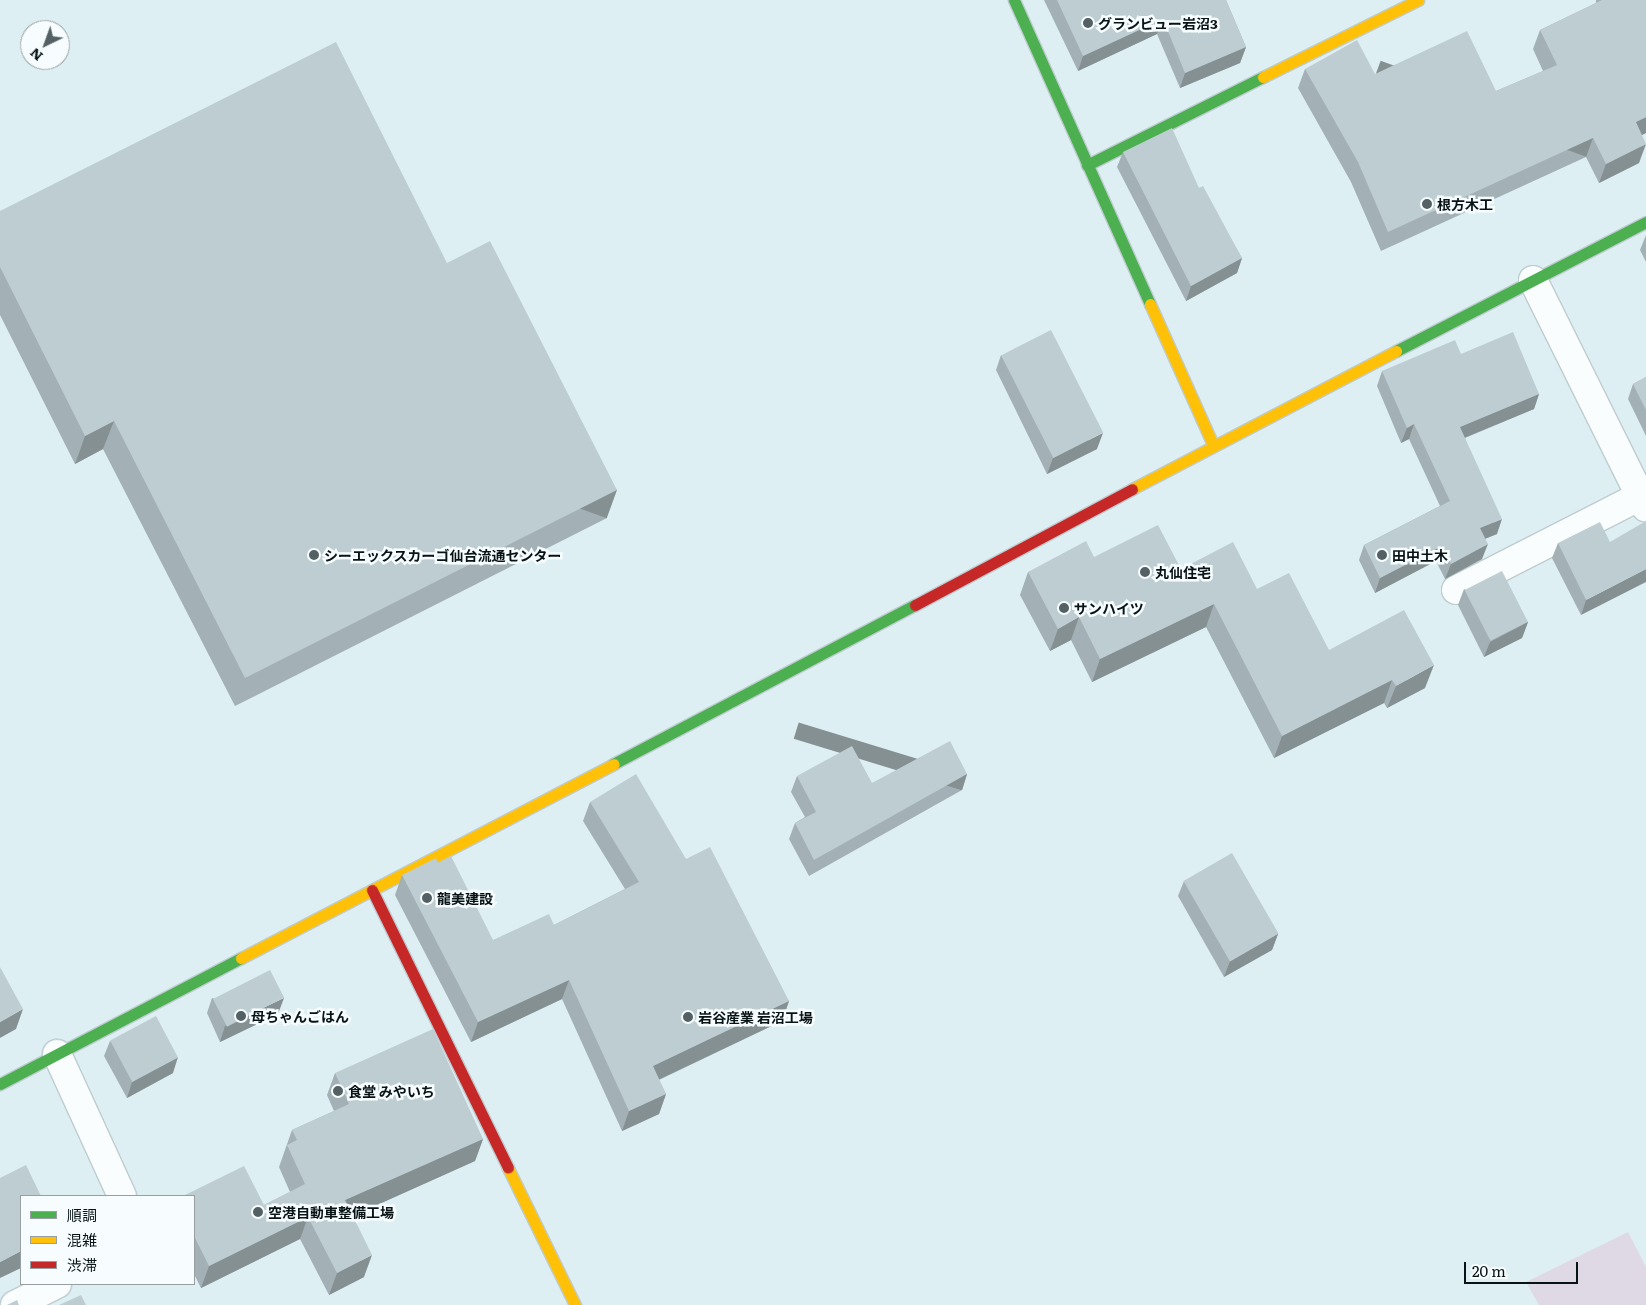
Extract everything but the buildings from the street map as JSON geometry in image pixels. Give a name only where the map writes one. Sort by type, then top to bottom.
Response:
[{"type":"street","points":[[1014,0],[1213,445]]},
{"type":"street","points":[[1087,165],[1418,0]]},
{"type":"street","points":[[0,1084],[1000,561],[1213,445],[1646,222]]},
{"type":"street","points":[[1456,590],[1644,499],[1533,280]]},
{"type":"street","points":[[372,890],[575,1305]]},
{"type":"street","points":[[57,1054],[122,1195]]},
{"type":"street","points":[[15,1305],[55,1285]]},
{"type":"shaded area","points":[[1628,1232],[1646,1267],[1646,1305],[1539,1305],[1526,1282]]},
{"type":"traffic: fast","points":[[1014,0],[1150,304]]},
{"type":"traffic: fast","points":[[1087,165],[1263,77]]},
{"type":"traffic: fast","points":[[1396,351],[1646,222]]},
{"type":"traffic: fast","points":[[613,764],[915,605]]},
{"type":"traffic: fast","points":[[0,1084],[241,958]]},
{"type":"traffic: slow","points":[[1263,77],[1418,0]]},
{"type":"traffic: slow","points":[[1150,304],[1213,445]]},
{"type":"traffic: slow","points":[[1132,489],[1396,351]]},
{"type":"traffic: slow","points":[[241,958],[613,764]]},
{"type":"traffic: slow","points":[[508,1168],[575,1305]]},
{"type":"traffic: jam","points":[[915,605],[1132,489]]},
{"type":"traffic: jam","points":[[372,890],[508,1168]]},
{"type":"place","name":"グランビュー岩沼3","points":[[1088,23]]},
{"type":"place","name":"根方木工","points":[[1427,204]]},
{"type":"place","name":"シーエックスカーゴ仙台流通センター","points":[[314,555]]},
{"type":"place","name":"田中土木","points":[[1382,555]]},
{"type":"place","name":"丸仙住宅","points":[[1145,572]]},
{"type":"place","name":"サンハイツ","points":[[1064,608]]},
{"type":"place","name":"龍美建設","points":[[427,898]]},
{"type":"place","name":"母ちゃんごはん","points":[[241,1016]]},
{"type":"place","name":"岩谷産業 岩沼工場","points":[[688,1017]]},
{"type":"place","name":"食堂 みやいち","points":[[338,1091]]},
{"type":"place","name":"空港自動車整備工場","points":[[258,1212]]}]
